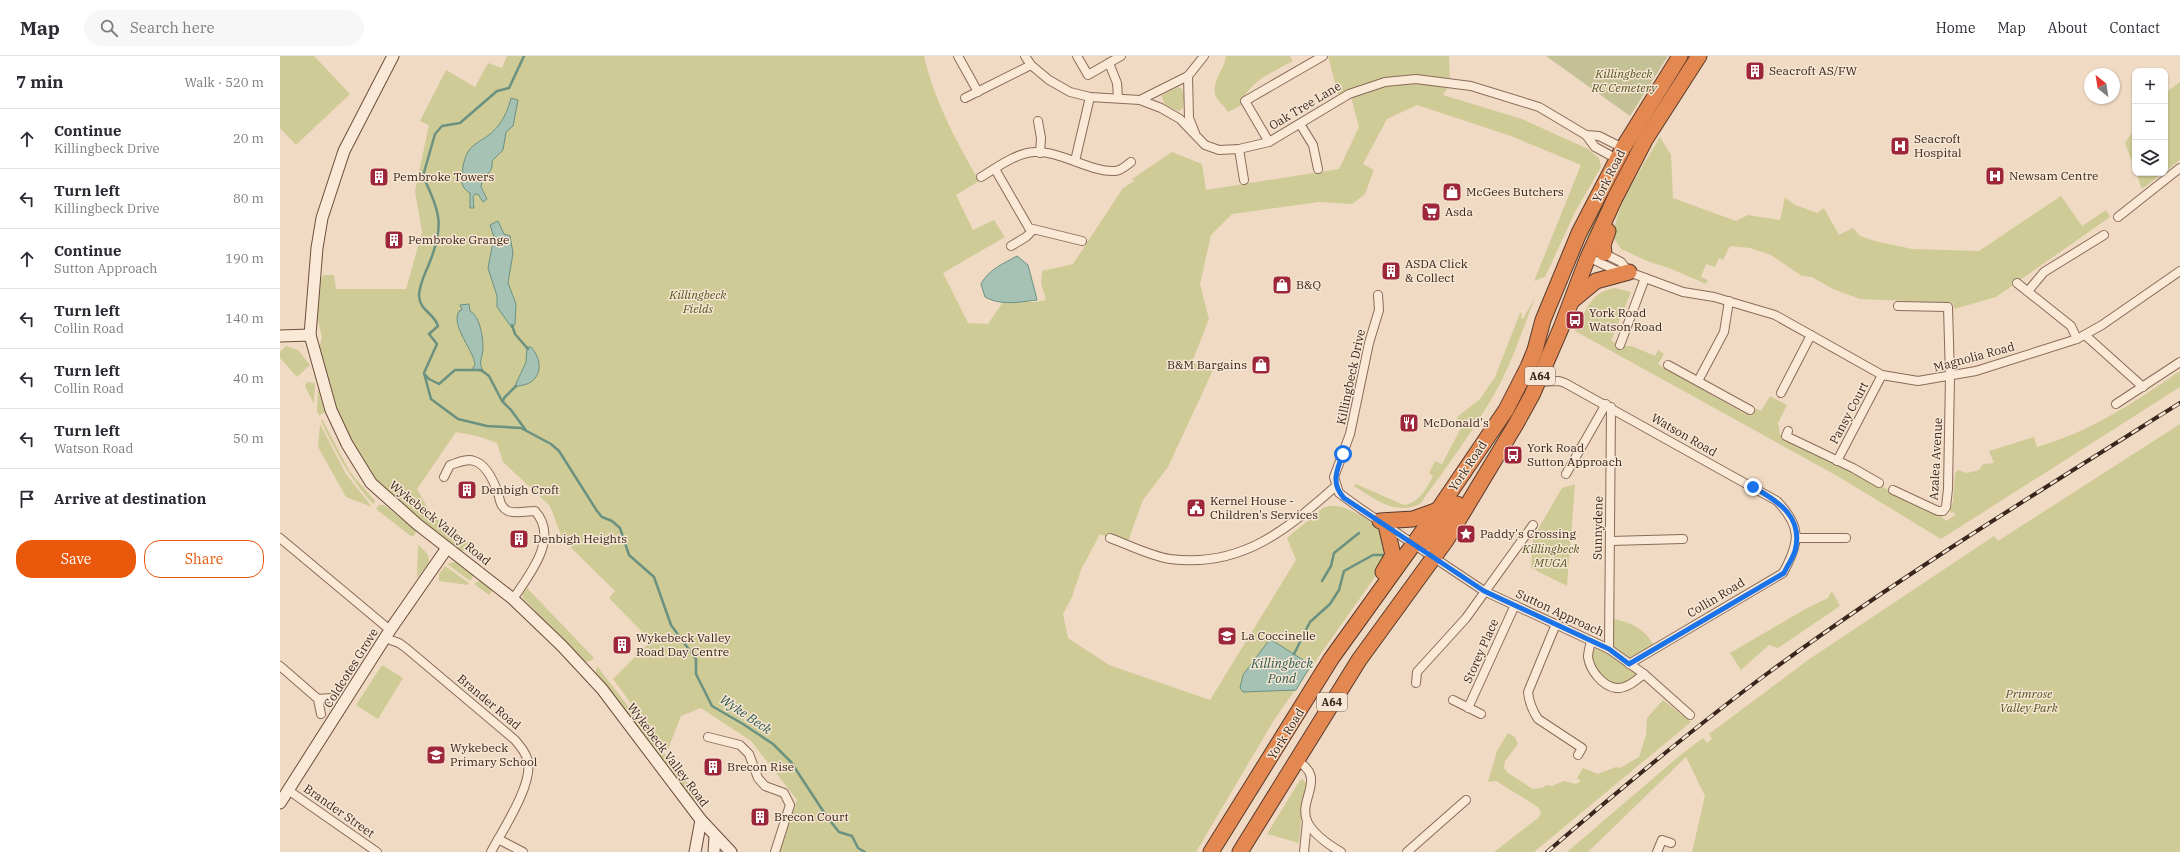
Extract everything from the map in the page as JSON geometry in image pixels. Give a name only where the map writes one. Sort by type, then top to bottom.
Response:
[{"type":"highway","name":"York Road","points":[[1211,852],[1326,669],[1438,510],[1506,410],[1535,350],[1543,320],[1579,233],[1620,154],[1680,56]]},
{"type":"highway","name":"York Road","points":[[1240,852],[1359,660],[1447,539],[1516,424],[1537,382],[1592,251],[1603,245],[1608,231],[1613,203],[1653,127],[1699,56]]},
{"type":"highway","points":[[1620,154],[1635,160]]},
{"type":"highway","points":[[1569,256],[1592,251],[1579,233]]},
{"type":"highway","points":[[1571,302],[1578,294],[1596,281],[1629,272]]},
{"type":"highway","points":[[1413,544],[1428,543],[1432,540],[1465,493],[1481,481]]},
{"type":"highway","points":[[1326,669],[1338,638],[1391,559],[1392,546],[1383,523],[1413,518],[1438,510]]},
{"type":"highway","points":[[1394,571],[1416,559],[1433,558]]},
{"type":"street","name":"Wykebeck Valley Road","points":[[393,56],[358,120],[344,151],[322,218],[317,248],[310,335],[331,410],[347,444],[371,483],[416,524],[513,599],[558,642],[602,689],[701,820],[715,837],[731,852]]},
{"type":"street","points":[[958,56],[978,92]]},
{"type":"street","points":[[965,98],[1030,65],[1025,56]]},
{"type":"street","points":[[1077,56],[1088,75],[1121,56]]},
{"type":"street","points":[[1140,100],[1188,76],[1202,56]]},
{"type":"street","points":[[1305,56],[1310,64]]},
{"type":"street","points":[[1269,142],[1245,101],[1323,56]]},
{"type":"street","points":[[1109,63],[1117,83],[1118,98]]},
{"type":"street","name":"Oak Tree Lane","points":[[1030,65],[1049,80],[1070,92],[1090,98],[1140,100],[1161,108],[1180,119],[1205,145],[1219,150],[1269,142],[1349,94],[1385,82],[1416,79],[1471,86],[1539,107],[1586,135],[1595,147],[1620,154]]},
{"type":"street","points":[[1188,76],[1189,118],[1196,136]]},
{"type":"street","points":[[1075,161],[1090,98]]},
{"type":"street","points":[[1038,121],[1041,138],[1040,152]]},
{"type":"street","points":[[1300,124],[1313,145],[1318,169]]},
{"type":"street","name":"Oak Tree Lane","points":[[1586,135],[1599,136],[1620,154]]},
{"type":"street","points":[[1239,148],[1244,180]]},
{"type":"street","points":[[981,177],[1021,155],[1035,152],[1075,161],[1106,171],[1117,172],[1131,162]]},
{"type":"street","points":[[2118,217],[2180,168]]},
{"type":"street","points":[[995,169],[1022,219],[1032,231],[1057,234],[1082,241]]},
{"type":"street","points":[[1011,246],[1026,237],[1032,231]]},
{"type":"street","points":[[2028,291],[2044,272],[2104,235]]},
{"type":"street","name":"Magnolia Road","points":[[1592,251],[1621,262],[1629,272]]},
{"type":"street","name":"Magnolia Road","points":[[1592,251],[1614,270],[1629,272],[1683,292],[1729,301],[1775,315],[1882,375],[1918,381],[1950,377],[2052,348],[2077,339],[2180,271]]},
{"type":"street","points":[[1620,345],[1645,278]]},
{"type":"street","points":[[2017,283],[2070,326],[2077,339]]},
{"type":"street","name":"Killingbeck Drive","points":[[1336,486],[1334,477],[1350,434],[1369,343],[1379,310],[1378,295]]},
{"type":"street","points":[[1698,381],[1724,332],[1729,301]]},
{"type":"street","name":"Azalea Avenue","points":[[1893,490],[1944,513],[1948,489],[1950,377],[1948,307],[1898,306]]},
{"type":"street","points":[[280,336],[310,335]]},
{"type":"street","points":[[1781,393],[1811,335]]},
{"type":"street","points":[[2084,335],[2143,387]]},
{"type":"street","points":[[2116,404],[2180,362]]},
{"type":"street","points":[[1668,365],[1750,410]]},
{"type":"street","name":"Pansy Court","points":[[1838,461],[1882,375]]},
{"type":"street","name":"Watson Road","points":[[1537,382],[1559,380],[1777,501],[1788,512],[1795,526],[1797,538]]},
{"type":"street","points":[[1566,474],[1608,406]]},
{"type":"street","name":"Sunnydene","points":[[1608,406],[1610,541],[1609,649]]},
{"type":"street","name":"Pansy Court","points":[[1788,431],[1786,436],[1879,483]]},
{"type":"street","points":[[444,477],[450,465],[464,461],[475,461],[484,468],[494,482],[499,501],[504,509],[510,512],[535,511],[543,519],[546,536],[541,554],[513,599]]},
{"type":"street","points":[[1110,538],[1168,558],[1190,560],[1231,555],[1284,530],[1336,486],[1344,498],[1413,544]]},
{"type":"street","points":[[1416,683],[1417,672],[1466,618],[1533,525]]},
{"type":"street","name":"Brander Road","points":[[280,538],[388,634],[515,740],[524,750],[528,762],[529,774],[525,786],[491,852]]},
{"type":"street","points":[[1797,538],[1846,538]]},
{"type":"street","name":"Collin Road","points":[[1629,664],[1784,573],[1795,552],[1797,538]]},
{"type":"street","points":[[1610,541],[1683,539]]},
{"type":"street","name":"Sutton Approach","points":[[1413,544],[1484,591],[1609,649],[1644,674],[1690,715]]},
{"type":"street","name":"Coldcotes Grove","points":[[280,803],[388,634],[447,548]]},
{"type":"street","name":"Storey Place","points":[[1468,708],[1515,605]]},
{"type":"street","points":[[1556,624],[1528,692],[1529,698],[1533,713],[1538,719],[1582,748],[1578,755]]},
{"type":"street","points":[[1591,641],[1588,656],[1592,670],[1603,683],[1616,688],[1632,684],[1644,674]]},
{"type":"street","points":[[280,666],[318,700],[321,714]]},
{"type":"street","points":[[318,700],[332,698]]},
{"type":"street","points":[[1453,700],[1481,714]]},
{"type":"street","points":[[708,738],[740,745],[749,754],[758,778],[765,786],[784,793],[790,805],[775,852]]},
{"type":"street","points":[[1296,760],[1305,765],[1311,775],[1306,813],[1307,821],[1304,852]]},
{"type":"street","name":"Brander Street","points":[[288,790],[377,852]]},
{"type":"street","points":[[1407,852],[1466,800]]},
{"type":"street","points":[[695,852],[701,820]]},
{"type":"street","points":[[1307,821],[1328,844],[1341,852]]},
{"type":"street","points":[[714,852],[715,837]]},
{"type":"street","points":[[498,839],[523,852]]},
{"type":"street","points":[[1656,852],[1662,840],[1671,844]]},
{"type":"green space","points":[[280,56],[314,56],[350,94],[296,145],[280,128]]},
{"type":"green space","name":"Killingbeck Fields","points":[[507,56],[924,56],[934,89],[947,121],[979,181],[956,195],[973,230],[994,220],[1005,237],[943,273],[968,323],[988,324],[1003,302],[1035,302],[1046,300],[1041,283],[1042,271],[1073,264],[1123,188],[1134,181],[1132,179],[1172,152],[1202,164],[1206,190],[1339,169],[1359,127],[1350,93],[1338,95],[1328,56],[1449,56],[1450,84],[1443,95],[1522,119],[1588,149],[1599,158],[1601,167],[1575,212],[1545,277],[1534,281],[1581,165],[1511,136],[1417,105],[1387,119],[1363,164],[1374,170],[1365,194],[1352,204],[1319,202],[1232,214],[1211,235],[1200,284],[1209,319],[1192,362],[1213,370],[1168,467],[1143,500],[1127,544],[1100,534],[1081,570],[1072,597],[1063,614],[1068,638],[1109,665],[1210,700],[1296,560],[1287,538],[1323,508],[1338,506],[1354,512],[1382,529],[1388,548],[1382,567],[1274,720],[1196,852],[778,852],[797,800],[751,741],[701,708],[681,716],[667,752],[613,679],[651,641],[609,598],[615,591],[563,540],[550,506],[503,462],[497,443],[477,436],[456,432],[417,489],[431,514],[469,543],[467,550],[461,551],[404,508],[380,485],[354,448],[333,402],[319,348],[322,338],[317,315],[320,279],[324,275],[334,275],[336,289],[406,289],[422,232],[415,191],[429,125],[420,121],[446,70],[475,87],[488,63],[502,68]]},
{"type":"green space","points":[[1226,56],[1290,56],[1293,61],[1255,83],[1245,96],[1243,104],[1228,112],[1217,99],[1215,91],[1216,81]]},
{"type":"green space","name":"Killingbeck RC Cemetery","points":[[1546,56],[1668,56],[1630,116]]},
{"type":"green space","points":[[2180,82],[2180,160],[2168,170],[2168,104],[2168,91]]},
{"type":"green space","points":[[1178,87],[1182,89],[1184,96],[1183,108],[1179,111],[1165,104],[1162,99],[1162,95]]},
{"type":"green space","points":[[2132,132],[2132,162],[2125,143]]},
{"type":"green space","points":[[1660,137],[1671,155],[1673,198],[1736,221],[1748,215],[1780,220],[1785,197],[1795,205],[1817,213],[1824,208],[1839,235],[1853,228],[1860,236],[1875,241],[1912,249],[1979,251],[2061,196],[2082,226],[2106,210],[2110,217],[1996,297],[1954,309],[1953,303],[1860,299],[1833,289],[1812,277],[1802,276],[1771,255],[1750,248],[1730,246],[1723,260],[1719,258],[1715,267],[1706,264],[1701,277],[1708,280],[1706,284],[1621,249],[1613,237],[1615,224],[1625,198]]},
{"type":"green space","points":[[1623,162],[1625,163],[1588,239],[1585,234]]},
{"type":"green space","points":[[2137,176],[2159,176],[2142,189]]},
{"type":"green space","points":[[1615,288],[1631,292],[1611,341],[1623,346],[1632,346],[1655,356],[1658,350],[1664,354],[1658,364],[1745,414],[1751,406],[1761,411],[1770,396],[1787,405],[1778,423],[1780,435],[1942,517],[1946,521],[1955,515],[1954,512],[1951,513],[1950,511],[1953,501],[1955,473],[1958,470],[1967,473],[1979,470],[1983,464],[1994,463],[1989,451],[2034,437],[2037,447],[2057,441],[2094,425],[2112,415],[2180,371],[2180,387],[1941,539],[1839,477],[1575,331],[1594,298],[1606,290]]},
{"type":"green space","points":[[1535,297],[1501,382],[1473,429],[1420,504],[1411,507],[1394,507],[1377,501],[1354,486],[1356,484],[1404,505],[1409,504],[1422,495],[1433,476],[1429,473],[1435,461],[1442,464],[1462,426],[1456,422],[1457,417],[1480,399],[1495,377],[1520,313],[1522,313],[1521,318],[1523,319]]},
{"type":"green space","points":[[286,346],[298,350],[310,365],[297,377],[280,358],[280,352]]},
{"type":"green space","points":[[307,382],[315,383],[314,404],[305,386]]},
{"type":"green space","points":[[318,389],[325,412],[319,416],[317,411]]},
{"type":"green space","points":[[322,419],[350,472],[375,501],[373,504],[357,485],[338,454],[326,432],[321,421]]},
{"type":"green space","points":[[320,424],[346,474],[372,507],[346,497],[318,447]]},
{"type":"green space","name":"Primrose Valley Park","points":[[2180,424],[2180,852],[1692,852],[1705,796],[1686,757],[1588,852],[1567,852],[1678,757],[1703,738],[1707,743],[1712,739],[1709,734],[1808,660],[1994,536],[1998,541]]},
{"type":"green space","name":"Killingbeck MUGA","points":[[1575,484],[1567,586],[1531,568],[1533,538],[1562,488]]},
{"type":"green space","points":[[379,505],[384,505],[417,531],[412,537],[376,509]]},
{"type":"green space","points":[[418,545],[427,554],[429,561],[417,578]]},
{"type":"green space","points":[[454,562],[460,563],[475,574],[470,581],[447,564]]},
{"type":"green space","points":[[445,566],[469,583],[468,585],[439,581],[439,574]]},
{"type":"green space","points":[[481,579],[494,588],[489,595],[474,584]]},
{"type":"green space","points":[[527,588],[594,658],[588,662],[581,660],[523,598],[522,594]]},
{"type":"green space","points":[[1832,591],[1840,606],[1778,648],[1769,645],[1741,670],[1730,653],[1807,608],[1828,598]]},
{"type":"green space","points":[[1609,618],[1637,627],[1647,635],[1656,648],[1629,664],[1644,674],[1616,688],[1592,670],[1591,641],[1608,649]]},
{"type":"green space","points":[[382,665],[403,678],[378,719],[356,705]]},
{"type":"green space","points":[[597,666],[699,798],[691,799],[595,675]]},
{"type":"green space","points":[[1663,700],[1691,722],[1534,852],[1494,852],[1538,818],[1541,813],[1538,807],[1496,781],[1488,782],[1497,751],[1508,733],[1515,737],[1518,744],[1505,761],[1504,768],[1508,773],[1533,789],[1542,788],[1546,785],[1552,786],[1564,781],[1576,784],[1581,781],[1577,778],[1583,768],[1598,774],[1616,767],[1620,768],[1639,757],[1646,735],[1647,718]]},
{"type":"green space","points":[[1303,779],[1307,784],[1302,808],[1299,843],[1267,834],[1300,780]]},
{"type":"water","points":[[511,98],[518,100],[513,126],[506,132],[503,150],[492,161],[491,169],[482,180],[481,187],[487,199],[483,202],[478,194],[475,194],[473,197],[474,208],[470,208],[470,193],[464,188],[462,181],[466,155],[475,144],[492,133],[498,126],[506,113]]},
{"type":"water","points":[[498,221],[504,234],[510,236],[513,253],[508,283],[516,304],[515,324],[512,328],[497,307],[497,296],[488,268],[494,237],[490,225]]},
{"type":"water","points":[[1017,256],[1028,265],[1037,300],[998,302],[985,297],[981,284],[984,279],[997,267]]},
{"type":"water","points":[[469,304],[470,311],[479,322],[482,333],[483,351],[481,365],[484,372],[472,369],[475,365],[474,360],[458,324],[457,317],[459,311],[462,310],[460,305]]},
{"type":"water","points":[[527,347],[531,347],[535,352],[539,362],[538,372],[532,381],[514,388],[526,362]]},
{"type":"water","name":"Killingbeck Pond","points":[[1270,639],[1311,665],[1296,690],[1243,692],[1240,688],[1243,675]]},
{"type":"waterway","name":"Wyke Beck","points":[[524,56],[509,88],[497,91],[460,123],[442,126],[435,134],[423,176],[437,210],[439,229],[434,251],[419,292],[420,301],[424,309],[433,318],[438,326],[429,334],[437,344],[424,373],[431,399],[458,419],[487,426],[521,428],[551,444],[559,451],[597,511],[602,517],[612,521],[620,528],[629,555],[654,577],[671,625],[696,659],[696,674],[712,706],[773,744],[791,762],[827,817],[839,832],[852,836],[858,848],[865,852]]},
{"type":"waterway","points":[[512,325],[515,334],[528,349]]},
{"type":"waterway","name":"Wyke Beck","points":[[425,375],[429,379],[439,384],[455,370],[481,370],[489,376],[502,401],[511,410],[525,429]]},
{"type":"waterway","points":[[503,401],[504,398],[516,386]]},
{"type":"waterway","points":[[1322,581],[1331,566],[1334,553],[1359,533]]},
{"type":"waterway","points":[[1294,654],[1310,622],[1330,604],[1339,590],[1344,571],[1373,555],[1386,555]]},
{"type":"railway","points":[[1547,852],[1684,738],[1740,694],[1818,637],[1972,534],[2180,403]]},
{"type":"place","name":"Seacroft AS/FW","points":[[1755,71]]},
{"type":"place","name":"Seacroft Hospital","points":[[1900,146]]},
{"type":"place","name":"Newsam Centre","points":[[1995,176]]},
{"type":"place","name":"Pembroke Towers","points":[[379,177]]},
{"type":"place","name":"McGees Butchers","points":[[1452,192]]},
{"type":"place","name":"Asda","points":[[1431,212]]},
{"type":"place","name":"Pembroke Grange","points":[[394,240]]},
{"type":"place","name":"ASDA Click & Collect","points":[[1391,271]]},
{"type":"place","name":"B&Q","points":[[1282,285]]},
{"type":"place","name":"York Road Watson Road","points":[[1575,320]]},
{"type":"place","name":"B&M Bargains","points":[[1261,365]]},
{"type":"place","name":"McDonald's","points":[[1409,423]]},
{"type":"place","name":"York Road Sutton Approach","points":[[1513,455]]},
{"type":"place","name":"Denbigh Croft","points":[[467,490]]},
{"type":"place","name":"Kernel House - Children's Services","points":[[1196,508]]},
{"type":"place","name":"Paddy's Crossing","points":[[1466,534]]},
{"type":"place","name":"Denbigh Heights","points":[[519,539]]},
{"type":"place","name":"La Coccinelle","points":[[1227,636]]},
{"type":"place","name":"Wykebeck Valley Road Day Centre","points":[[622,645]]},
{"type":"place","name":"Wykebeck Primary School","points":[[436,755]]},
{"type":"place","name":"Brecon Rise","points":[[713,767]]},
{"type":"place","name":"Brecon Court","points":[[760,817]]},
{"type":"route","points":[[1343,454],[1334,477],[1339,493],[1344,498],[1380,521],[1444,566],[1484,591],[1609,649],[1629,664],[1784,573],[1795,552],[1797,538],[1795,526],[1788,512],[1777,501],[1753,487]]}]
